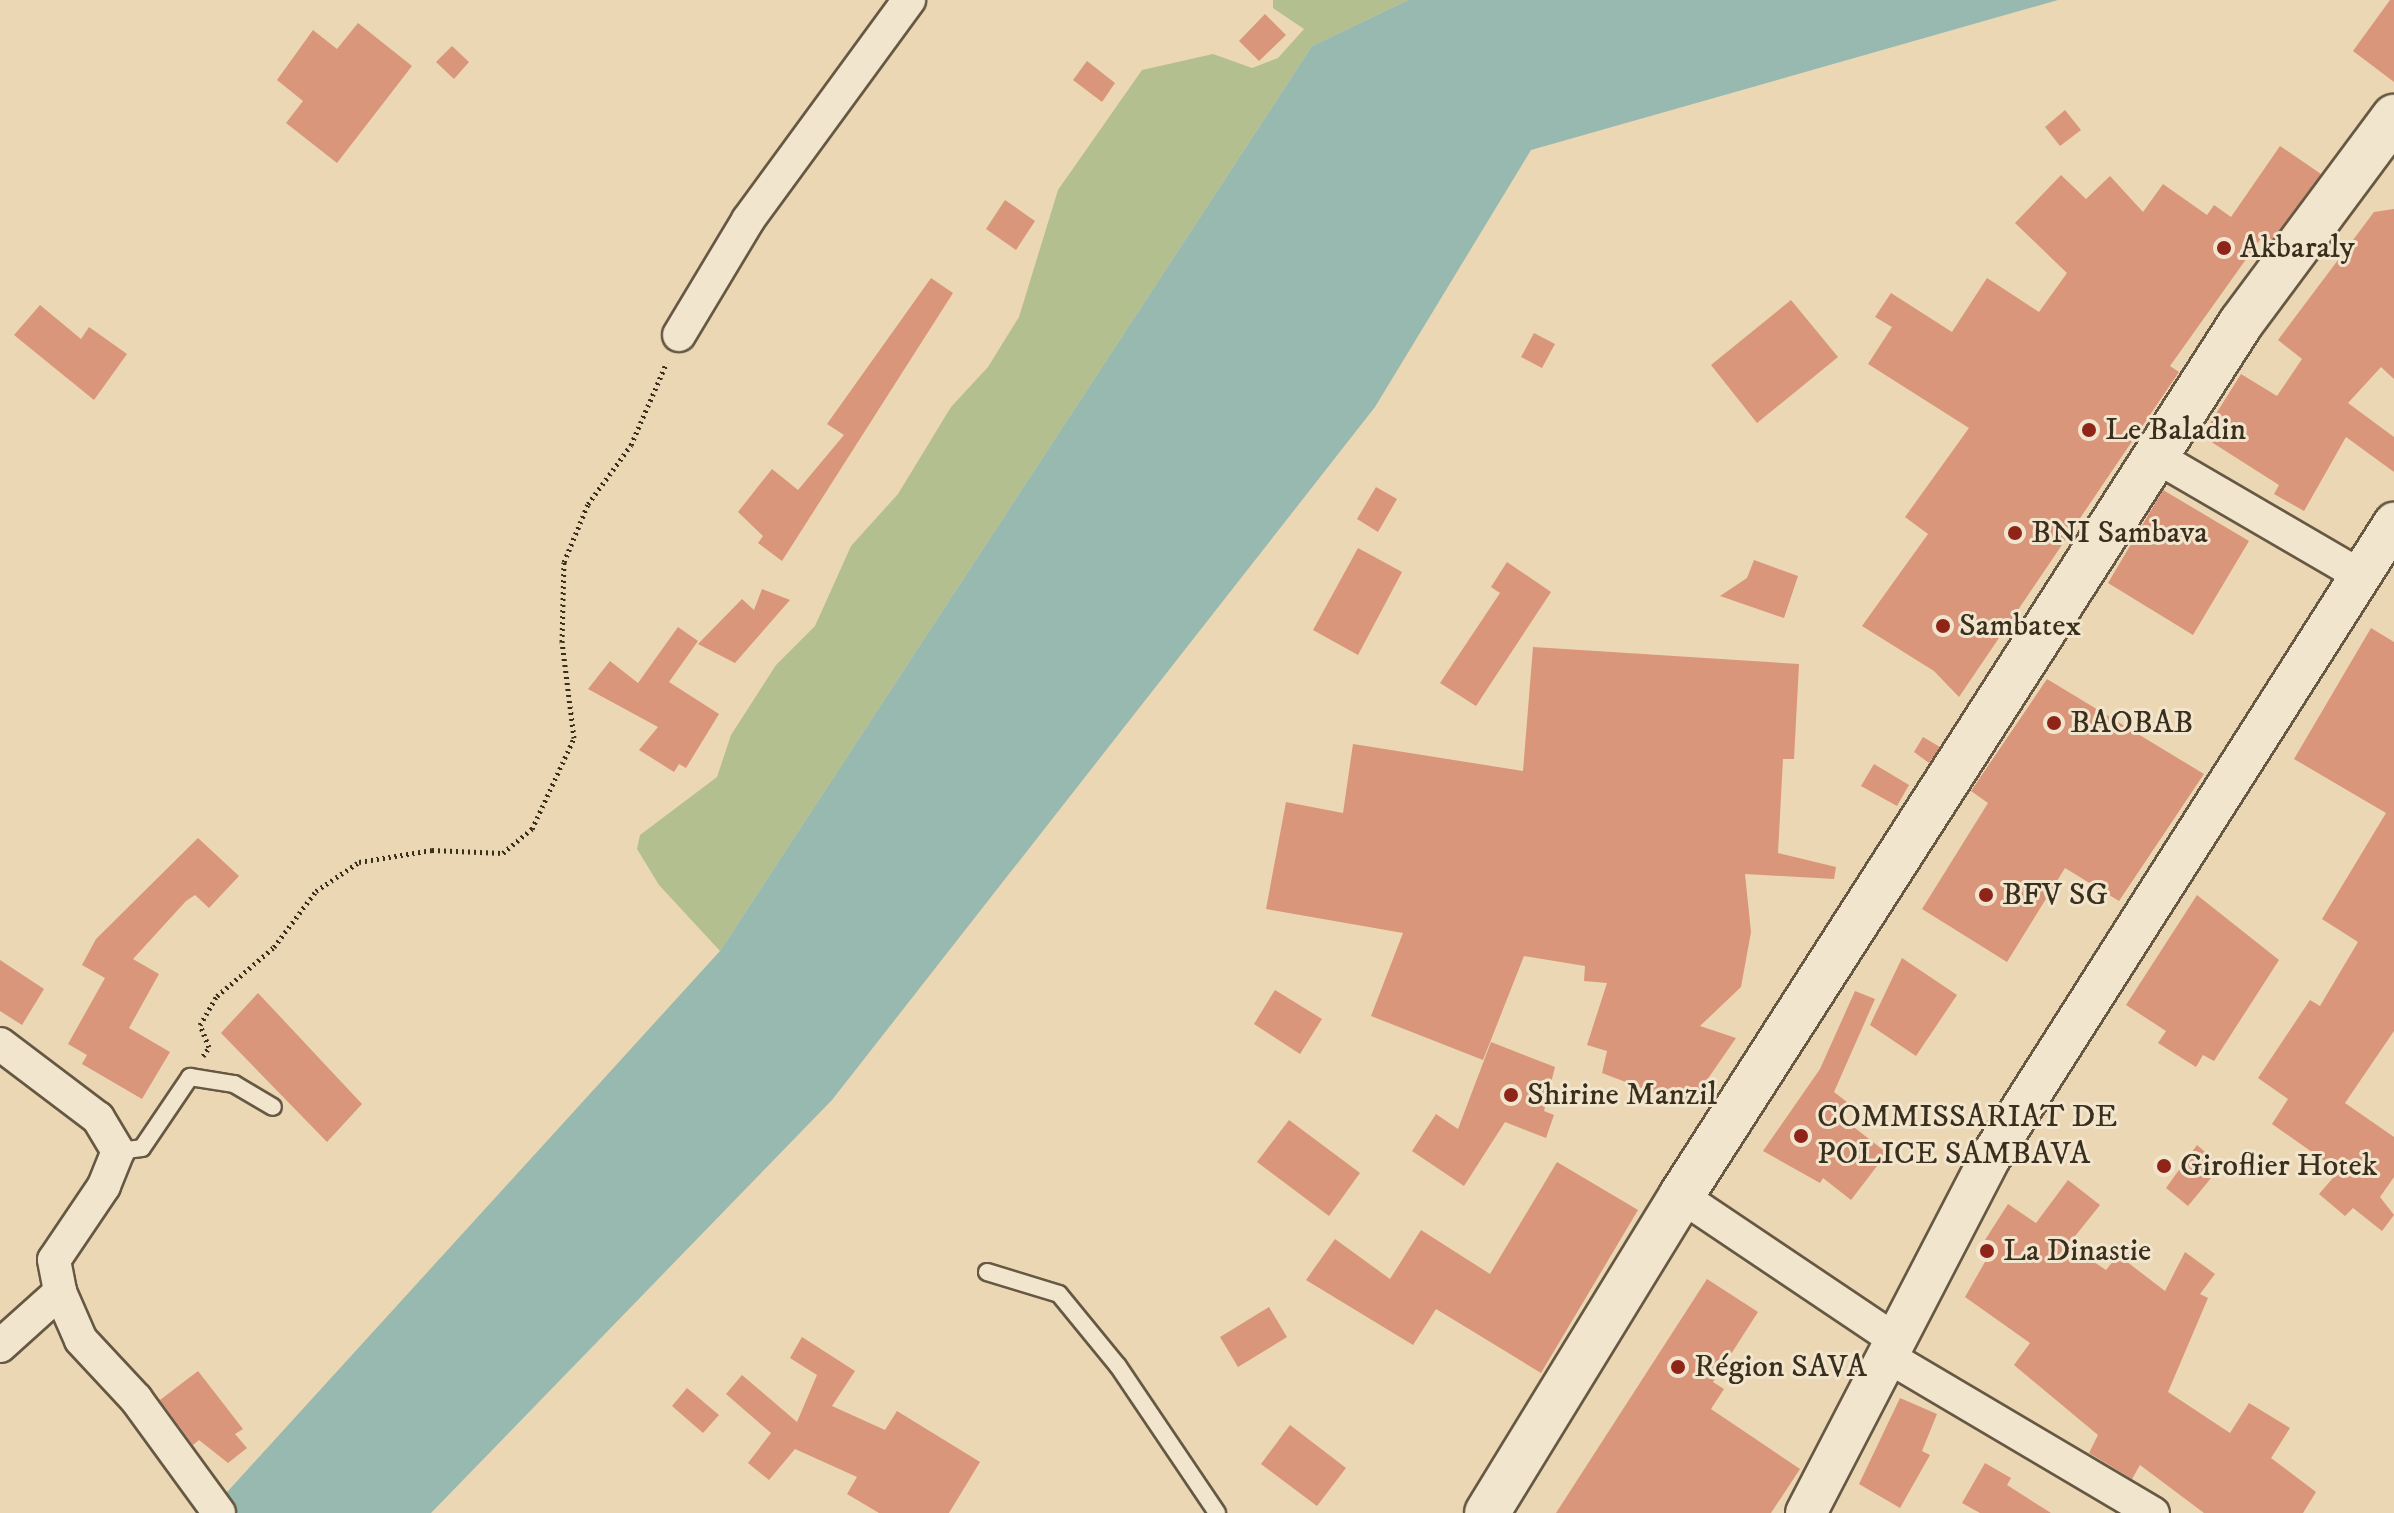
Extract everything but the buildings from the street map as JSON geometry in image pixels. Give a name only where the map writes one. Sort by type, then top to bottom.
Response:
[{"type":"main road","points":[[1487,1513],[1681,1196],[2241,323],[2394,117]]},
{"type":"street","points":[[679,335],[748,220],[909,0]]},
{"type":"street","points":[[2155,456],[2356,573]]},
{"type":"street","points":[[1806,1513],[1990,1158],[2356,573],[2394,523]]},
{"type":"street","points":[[0,1044],[98,1118],[118,1151],[104,1186],[54,1260],[60,1292],[81,1340],[136,1399],[215,1507]]},
{"type":"street","points":[[1681,1196],[1891,1348],[2153,1513]]},
{"type":"street","points":[[0,1346],[60,1292]]},
{"type":"lane","points":[[118,1151],[142,1148],[190,1077],[234,1084],[273,1107]]},
{"type":"lane","points":[[987,1272],[1059,1294],[1118,1366],[1217,1513]]},
{"type":"path","points":[[190,1077],[209,1047],[200,1025],[217,996],[274,947],[316,891],[359,862],[432,850],[503,853],[532,829],[574,738],[562,642],[564,562],[588,504],[631,445],[679,335]]},
{"type":"green space","points":[[1273,0],[1408,0],[1312,46],[720,951],[659,885],[637,849],[640,835],[717,777],[731,735],[776,665],[815,626],[851,546],[898,494],[951,407],[988,367],[1019,317],[1058,190],[1142,70],[1213,54],[1252,68],[1278,58],[1304,29],[1273,8]]},
{"type":"water","points":[[1408,0],[2058,0],[1531,150],[1375,407],[832,1100],[431,1513],[208,1513],[720,951],[1312,46]]},
{"type":"place","name":"Akbaraly","points":[[2224,248]]},
{"type":"place","name":"Le Baladin","points":[[2089,430]]},
{"type":"place","name":"BNI Sambava","points":[[2015,533]]},
{"type":"place","name":"Sambatex","points":[[1943,626]]},
{"type":"place","name":"BAOBAB","points":[[2054,723]]},
{"type":"place","name":"BFV SG","points":[[1986,895]]},
{"type":"place","name":"Shirine Manzil","points":[[1511,1095]]},
{"type":"place","name":"COMMISSARIAT DE POLICE SAMBAVA","points":[[1801,1136]]},
{"type":"place","name":"Giroflier Hotek","points":[[2164,1166]]},
{"type":"place","name":"La Dinastie","points":[[1987,1251]]},
{"type":"place","name":"Région SAVA","points":[[1678,1367]]}]
